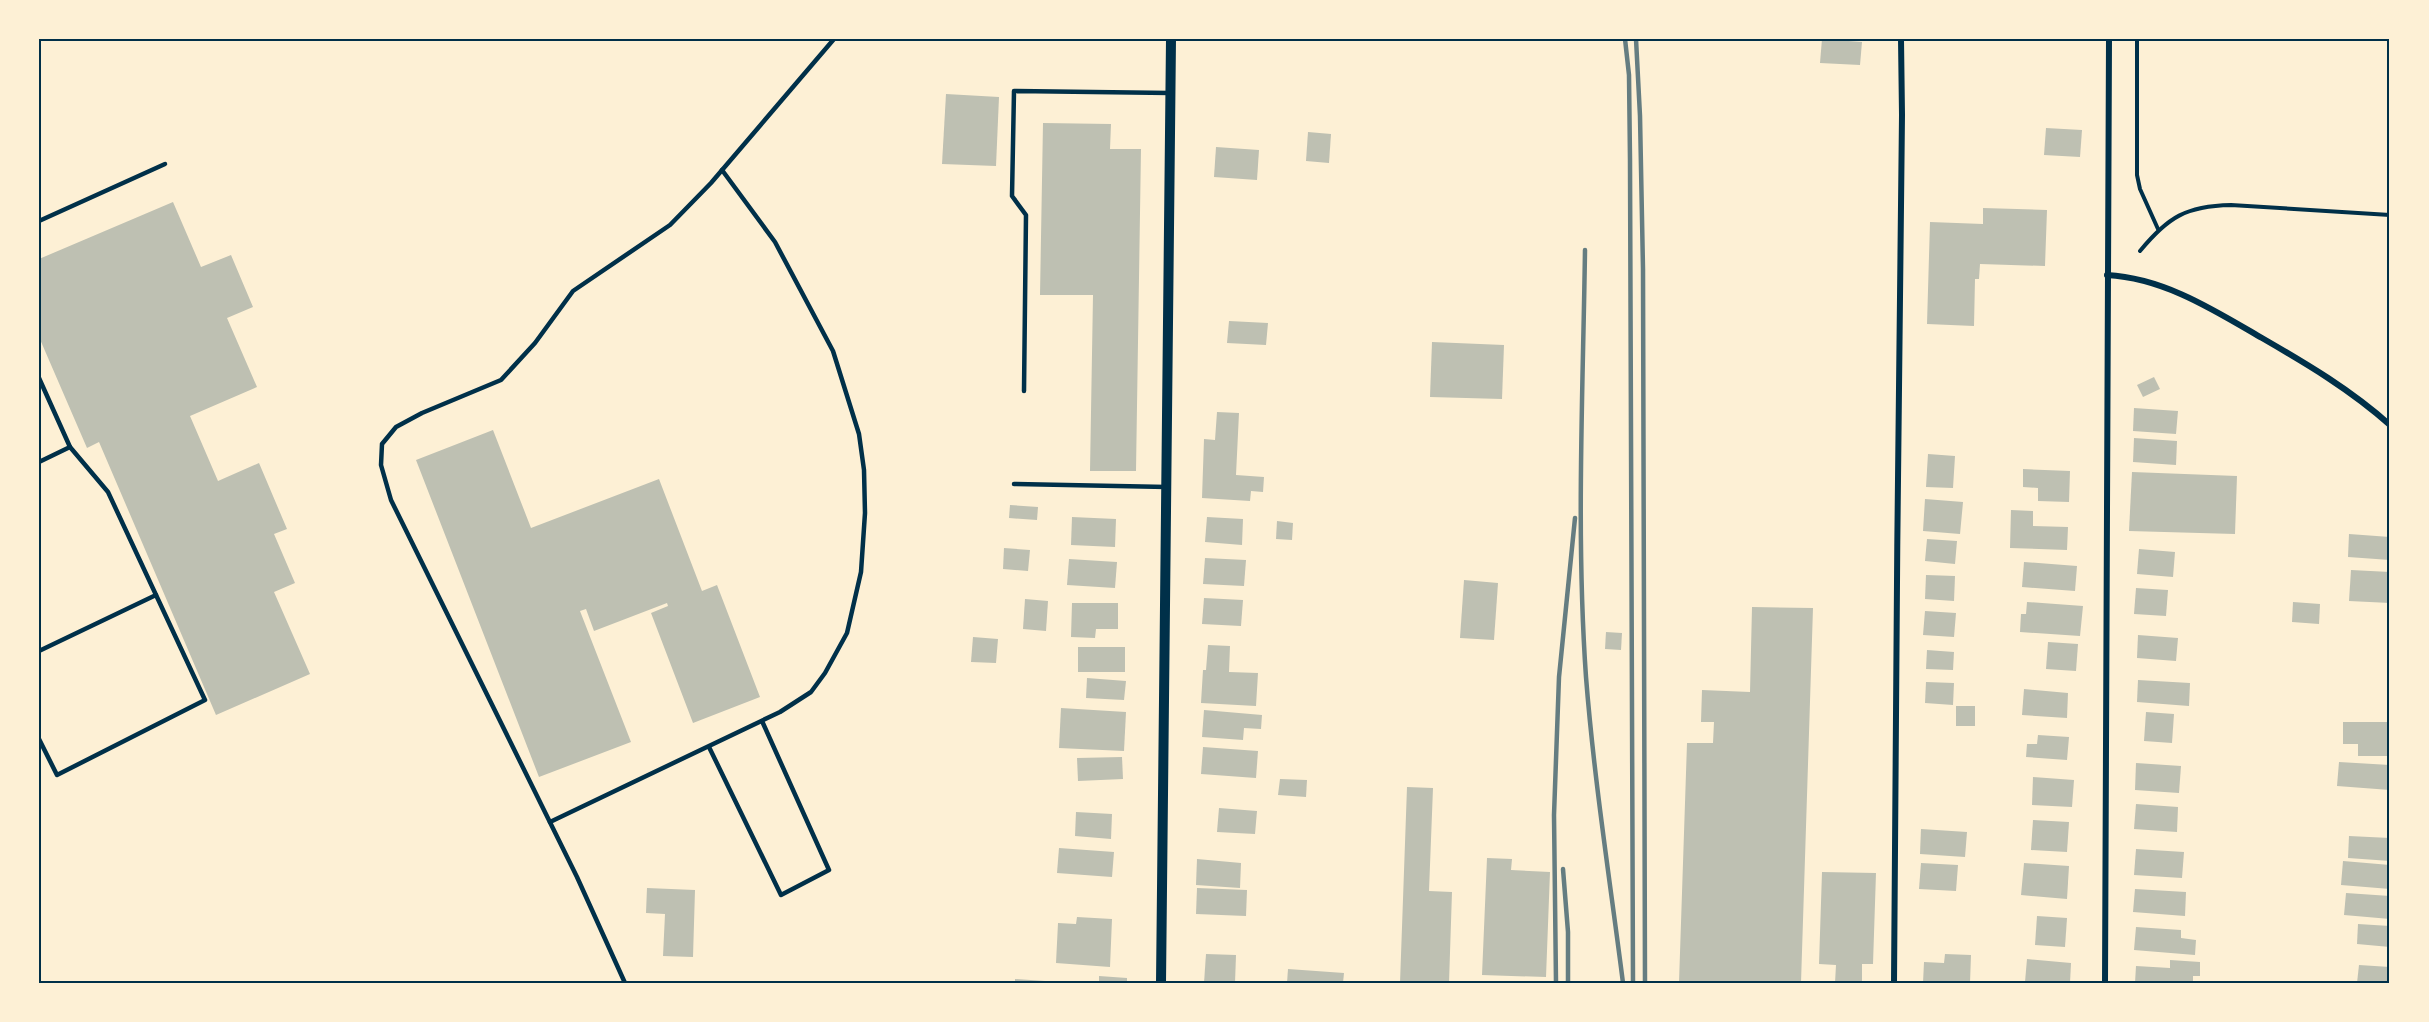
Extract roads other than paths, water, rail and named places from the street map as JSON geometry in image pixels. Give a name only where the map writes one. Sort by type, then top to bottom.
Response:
[{"type":"street","points":[[1161,983],[1171,39]]},
{"type":"street","points":[[1894,983],[1901,39]]},
{"type":"street","points":[[2105,983],[2109,39]]},
{"type":"street","points":[[2107,275],[2154,283],[2194,301],[2307,364],[2390,425]]},
{"type":"lane","points":[[625,983],[550,822],[391,500],[381,465],[382,444],[396,427],[422,413],[501,381],[535,343],[573,291],[670,225],[722,170],[834,39]]},
{"type":"lane","points":[[1024,391],[1026,215],[1012,195],[1014,91],[1170,93]]},
{"type":"lane","points":[[39,221],[165,164]]},
{"type":"lane","points":[[550,822],[762,721],[811,692],[825,673],[847,633],[861,573],[865,513],[864,470],[859,434],[833,351],[775,242],[722,170]]},
{"type":"lane","points":[[39,378],[70,447],[108,492],[205,700],[57,775],[39,739]]},
{"type":"lane","points":[[39,462],[70,447]]},
{"type":"lane","points":[[1014,484],[1167,487]]},
{"type":"lane","points":[[39,651],[156,595]]},
{"type":"lane","points":[[709,747],[781,895],[829,870],[762,721]]},
{"type":"railway","points":[[1625,39],[1629,75],[1630,160],[1633,983]]},
{"type":"railway","points":[[1636,39],[1643,269],[1645,983]]},
{"type":"railway","points":[[1585,250],[1581,464],[1583,624],[1593,754],[1623,983]]},
{"type":"railway","points":[[1556,983],[1554,815],[1559,677],[1575,518]]},
{"type":"railway","points":[[1563,869],[1568,932],[1568,983]]}]
